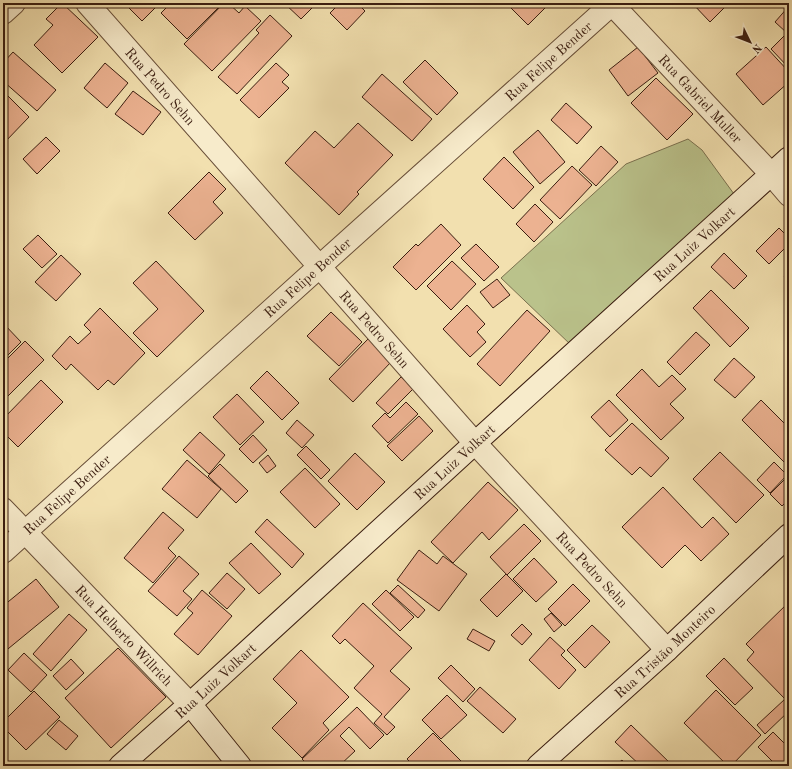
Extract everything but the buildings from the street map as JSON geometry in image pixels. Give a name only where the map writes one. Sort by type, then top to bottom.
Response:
[{"type":"street","points":[[3,13],[14,3]]},
{"type":"street","name":"Rua Pedro Sehn","points":[[87,3],[475,443],[667,650]]},
{"type":"street","name":"Rua Felipe Bender","points":[[3,552],[612,3]]},
{"type":"street","name":"Rua Gabriel Muller","points":[[612,3],[789,195]]},
{"type":"street","name":"Rua Luiz Volkart","points":[[120,766],[789,158]]},
{"type":"street","name":"Rua Helberto Willrich","points":[[3,509],[190,704],[240,766]]},
{"type":"street","name":"Rua Tristão Monteiro","points":[[538,766],[667,650],[789,535]]},
{"type":"green space","points":[[688,139],[702,150],[734,194],[571,345],[501,278],[626,164]]}]
